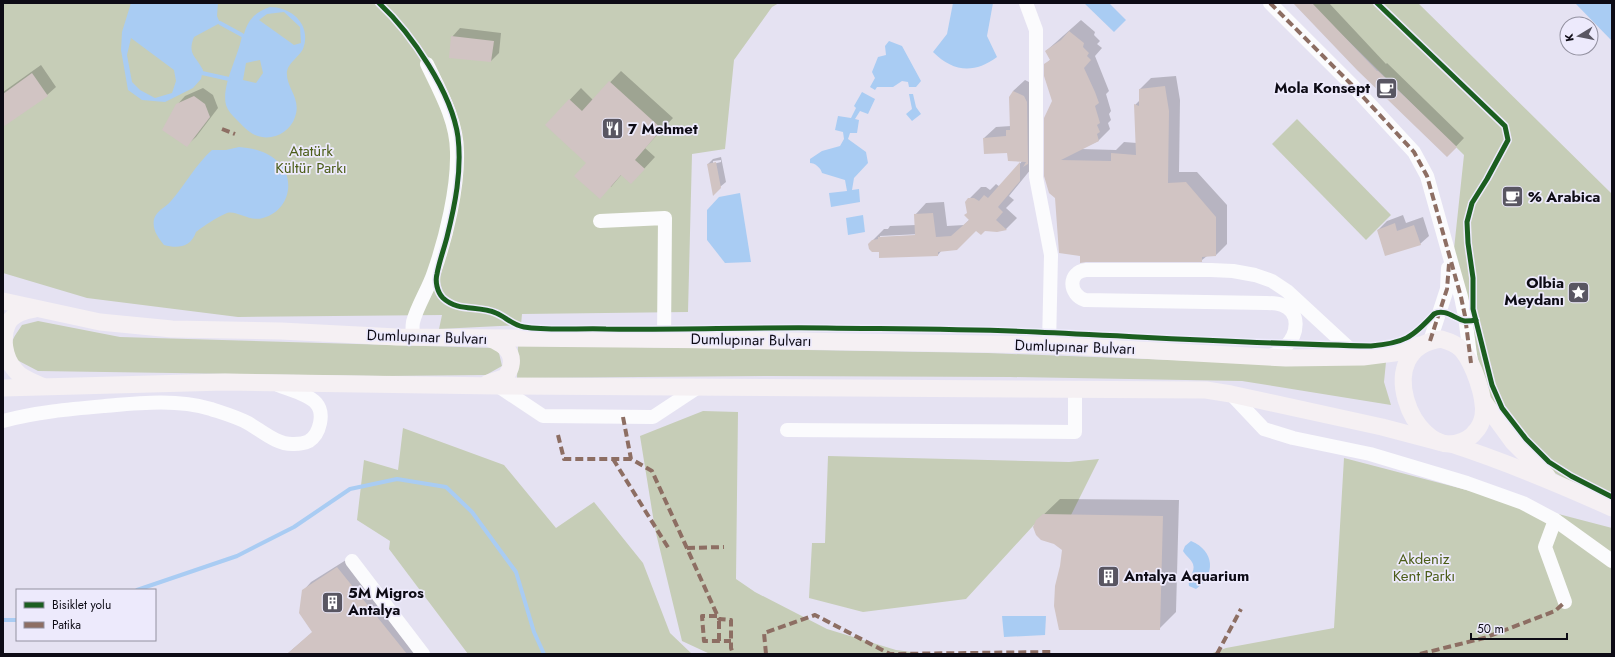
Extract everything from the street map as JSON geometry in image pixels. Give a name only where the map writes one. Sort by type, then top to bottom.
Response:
[{"type":"main road","name":"Dumlupınar Bulvarı","points":[[3,302],[100,322],[172,329],[281,331],[412,338],[664,339],[1049,345],[1267,357],[1363,357],[1402,352],[1425,343]]},
{"type":"main road","points":[[36,309],[23,311],[8,322],[4,341],[7,357],[15,371],[43,386]]},
{"type":"main road","points":[[491,339],[502,344],[509,352],[512,364],[506,377],[491,385]]},
{"type":"main road","points":[[1441,339],[1452,342],[1462,349],[1471,363],[1483,401],[1483,416],[1474,433],[1462,441],[1445,443],[1431,438],[1416,420],[1407,404],[1404,393],[1405,366],[1409,357],[1425,343],[1441,339]]},
{"type":"main road","points":[[3,388],[270,382],[1206,390],[1231,394],[1382,427],[1445,443],[1479,453],[1552,480],[1612,508]]},
{"type":"main road","points":[[3,393],[43,386]]},
{"type":"main road","points":[[1483,401],[1513,442],[1552,480]]},
{"type":"street","points":[[1026,3],[1036,30],[1036,177],[1051,255],[1049,345]]},
{"type":"street","points":[[1270,3],[1353,86],[1414,152],[1427,176],[1440,222],[1463,310],[1471,363]]},
{"type":"street","points":[[412,338],[413,322],[435,272],[449,220],[455,182],[457,152],[450,116],[441,91],[427,64]]},
{"type":"street","points":[[600,221],[665,218],[664,339]]},
{"type":"street","points":[[1425,343],[1442,308],[1447,289],[1449,258]]},
{"type":"street","points":[[1267,357],[1278,353],[1286,346],[1294,334],[1296,320],[1292,312],[1283,305],[1266,303],[1085,300],[1077,296],[1074,291],[1073,280],[1075,274],[1086,270],[1211,270],[1233,271],[1255,275],[1272,281],[1287,292],[1353,352],[1363,357]]},
{"type":"street","points":[[3,420],[77,408],[156,402],[172,403],[210,409],[247,423],[272,438],[293,445],[309,441],[316,433],[320,409],[315,402],[299,393],[270,382]]},
{"type":"street","points":[[491,385],[543,416],[646,417],[653,417],[700,386]]},
{"type":"street","points":[[786,430],[1075,432],[1076,389]]},
{"type":"street","points":[[1231,394],[1258,424],[1270,431],[1370,454],[1467,483],[1523,503],[1555,520],[1612,561]]},
{"type":"street","points":[[1555,520],[1545,547],[1564,602]]},
{"type":"street","points":[[352,560],[423,654]]},
{"type":"green space","name":"Atatürk Kültür Parkı","points":[[3,3],[779,3],[772,7],[734,60],[725,149],[692,154],[688,312],[522,314],[521,325],[439,329],[442,315],[238,317],[87,298],[3,273]]},
{"type":"green space","points":[[1310,3],[1418,3],[1612,194],[1612,501],[1586,490],[1553,472],[1527,449],[1489,396],[1480,368],[1454,249],[1464,155]]},
{"type":"green space","points":[[1297,119],[1391,215],[1366,240],[1272,144]]},
{"type":"green space","points":[[38,321],[120,337],[494,348],[499,353],[502,366],[486,375],[383,376],[38,371],[17,360],[12,342],[22,325]]},
{"type":"green space","points":[[518,345],[988,353],[1279,364],[1386,362],[1384,382],[1391,405],[1242,381],[1010,377],[770,376],[517,378]]},
{"type":"green space","points":[[703,411],[738,412],[736,579],[755,592],[827,629],[896,650],[926,654],[710,654],[682,641],[655,529],[640,436]]},
{"type":"green space","points":[[403,428],[504,465],[556,528],[594,502],[643,563],[670,633],[692,654],[468,654],[389,549],[390,541],[357,520],[364,460],[398,470]]},
{"type":"green space","points":[[828,456],[1069,462],[1099,459],[1071,515],[1043,515],[966,599],[863,612],[809,598],[812,543],[825,543]]},
{"type":"green space","name":"Akdeniz Kent Parkı","points":[[1344,458],[1612,528],[1612,654],[1210,654],[1226,648],[1334,628]]},
{"type":"water","points":[[131,3],[218,3],[217,16],[220,23],[194,37],[191,47],[193,55],[203,70],[201,79],[193,88],[165,102],[142,100],[128,90],[121,50],[122,32]],"holes":[[[131,38],[174,70],[176,81],[172,93],[155,98],[140,90],[132,82],[127,55]]]},
{"type":"water","points":[[953,3],[993,3],[987,36],[997,57],[980,66],[964,68],[948,64],[933,52],[947,34]]},
{"type":"water","points":[[1084,3],[1109,3],[1126,20],[1114,32]]},
{"type":"water","points":[[1575,3],[1612,3],[1612,41],[1599,28],[1599,16],[1588,16]]},
{"type":"water","points":[[270,7],[286,10],[298,19],[305,32],[305,40],[303,49],[287,71],[288,82],[295,98],[297,110],[293,123],[279,135],[273,137],[261,137],[250,132],[232,115],[226,105],[225,97],[228,80],[238,52],[242,35],[256,14]],"holes":[[[284,12],[300,27],[301,43],[294,45],[259,20],[267,14]],[[260,60],[263,73],[256,83],[243,80],[246,63]]]},
{"type":"water","points":[[889,41],[902,46],[921,81],[916,87],[909,87],[908,82],[902,81],[893,87],[877,87],[875,90],[870,87],[875,78],[872,72],[878,57],[886,55],[885,46]]},
{"type":"water","points":[[862,92],[875,99],[868,114],[860,111],[855,119],[859,120],[857,133],[850,133],[848,139],[866,152],[868,163],[854,178],[852,190],[859,189],[860,202],[831,207],[829,193],[847,191],[845,180],[822,173],[818,166],[810,163],[810,159],[822,151],[840,146],[844,139],[843,132],[835,130],[838,116],[851,118],[856,108],[854,106]]},
{"type":"water","points":[[909,94],[913,94],[916,107],[921,114],[912,121],[906,114],[912,109]]},
{"type":"water","points":[[239,147],[263,152],[276,160],[283,167],[287,175],[288,184],[288,193],[285,201],[272,214],[263,218],[258,219],[235,213],[227,213],[211,221],[196,232],[191,241],[187,244],[179,247],[164,245],[154,227],[154,219],[157,213],[171,201],[212,150],[226,150]]},
{"type":"water","points":[[740,193],[751,262],[725,263],[707,240],[707,210],[719,197]]},
{"type":"water","points":[[863,215],[865,232],[848,235],[846,218]]},
{"type":"water","points":[[1191,541],[1199,545],[1205,551],[1210,564],[1210,570],[1207,577],[1196,589],[1189,586],[1189,580],[1194,567],[1183,551],[1185,546]]},
{"type":"water","points":[[1002,616],[1046,616],[1045,635],[1004,637]]},
{"type":"building","points":[[1293,3],[1312,3],[1377,71],[1457,147],[1447,157],[1357,70]]},
{"type":"building","points":[[1069,31],[1084,43],[1083,47],[1089,53],[1087,56],[1091,60],[1084,68],[1099,103],[1095,106],[1100,123],[1097,125],[1100,132],[1097,134],[1099,141],[1061,160],[1111,161],[1111,153],[1136,155],[1134,104],[1139,106],[1139,89],[1165,86],[1169,111],[1168,183],[1186,182],[1216,217],[1216,256],[1202,257],[1202,262],[1080,263],[1080,256],[1059,253],[1055,198],[1049,193],[1044,176],[1044,118],[1052,101],[1044,76],[1044,64],[1050,60],[1045,51],[1061,40]]},
{"type":"building","points":[[451,36],[494,41],[491,62],[449,58]]},
{"type":"building","points":[[32,73],[48,96],[3,127],[3,94]]},
{"type":"building","points":[[609,81],[662,129],[635,160],[645,169],[631,184],[621,175],[600,199],[574,176],[586,163],[545,125],[569,99],[582,111]]},
{"type":"building","points":[[1013,91],[1024,96],[1027,102],[1028,164],[1023,167],[1026,162],[1008,161],[1007,153],[984,154],[983,138],[1006,136],[1006,130],[1010,130],[1009,97]]},
{"type":"building","points":[[194,96],[205,104],[210,117],[187,147],[162,130],[176,104]]},
{"type":"building","points":[[716,162],[721,188],[713,196],[707,164]]},
{"type":"building","points":[[1020,162],[1020,181],[998,207],[1003,212],[996,220],[1007,230],[997,232],[985,231],[981,235],[976,231],[957,250],[938,252],[938,256],[879,258],[879,252],[872,252],[869,249],[868,244],[872,240],[878,239],[878,237],[915,235],[914,214],[933,213],[936,237],[951,236],[969,220],[964,215],[967,213],[965,202],[968,198],[974,198],[979,201],[984,195],[988,198]]},
{"type":"building","points":[[1395,223],[1397,231],[1414,225],[1421,245],[1385,256],[1377,230]]},
{"type":"building","name":"Antalya Aquarium","points":[[1043,514],[1163,516],[1160,630],[1059,630],[1054,606],[1055,586],[1062,550],[1054,544],[1041,540],[1036,535],[1033,527],[1036,520]]},
{"type":"building","name":"5M Migros Antalya","points":[[337,567],[407,654],[287,654],[312,632],[299,613],[302,590]]},
{"type":"waterway","points":[[220,23],[242,35]]},
{"type":"waterway","points":[[202,73],[229,79]]},
{"type":"waterway","points":[[140,589],[237,556],[294,527],[350,489],[397,479],[446,487],[472,512],[516,572],[534,632],[544,654]]},
{"type":"waterway","points":[[3,620],[16,620]]},
{"type":"marked path","points":[[1270,3],[1353,86],[1414,152],[1427,176],[1461,297],[1471,363]]},
{"type":"marked path","points":[[222,129],[235,134]]},
{"type":"marked path","points":[[1430,341],[1447,289],[1449,264]]},
{"type":"marked path","points":[[623,417],[631,459],[652,471],[719,619],[731,620],[731,648],[733,654]]},
{"type":"marked path","points":[[558,435],[564,459],[631,459]]},
{"type":"marked path","points":[[613,459],[669,549]]},
{"type":"marked path","points":[[687,548],[724,547]]},
{"type":"marked path","points":[[1420,654],[1484,638],[1555,611],[1565,602]]},
{"type":"marked path","points":[[1217,654],[1241,609]]},
{"type":"marked path","points":[[766,654],[764,633],[815,615],[890,654],[1052,652],[1053,654]]},
{"type":"marked path","points":[[717,616],[702,616],[704,641],[731,641]]},
{"type":"marked path","points":[[719,619],[719,641]]},
{"type":"cycle path","points":[[379,3],[392,16],[417,47],[429,65],[448,102],[458,137],[459,162],[457,188],[446,242],[436,277],[439,293],[443,298],[455,305],[489,311],[520,326],[554,329],[800,328],[984,330],[1371,346],[1392,343],[1407,338],[1420,329],[1434,314],[1438,312],[1446,313],[1465,321],[1476,320]]},
{"type":"cycle path","points":[[1377,3],[1505,126],[1508,140],[1472,203],[1467,222],[1468,243],[1473,278],[1473,309],[1492,385],[1502,408],[1526,439],[1549,462],[1571,476],[1612,497]]},
{"type":"place","name":"Mola Konsept","points":[[1386,88]]},
{"type":"place","name":"7 Mehmet","points":[[613,129]]},
{"type":"place","name":"% Arabica","points":[[1512,197]]},
{"type":"place","name":"Olbia Meydanı","points":[[1579,292]]},
{"type":"place","name":"Antalya Aquarium","points":[[1109,576]]},
{"type":"place","name":"5M Migros Antalya","points":[[332,602]]}]
